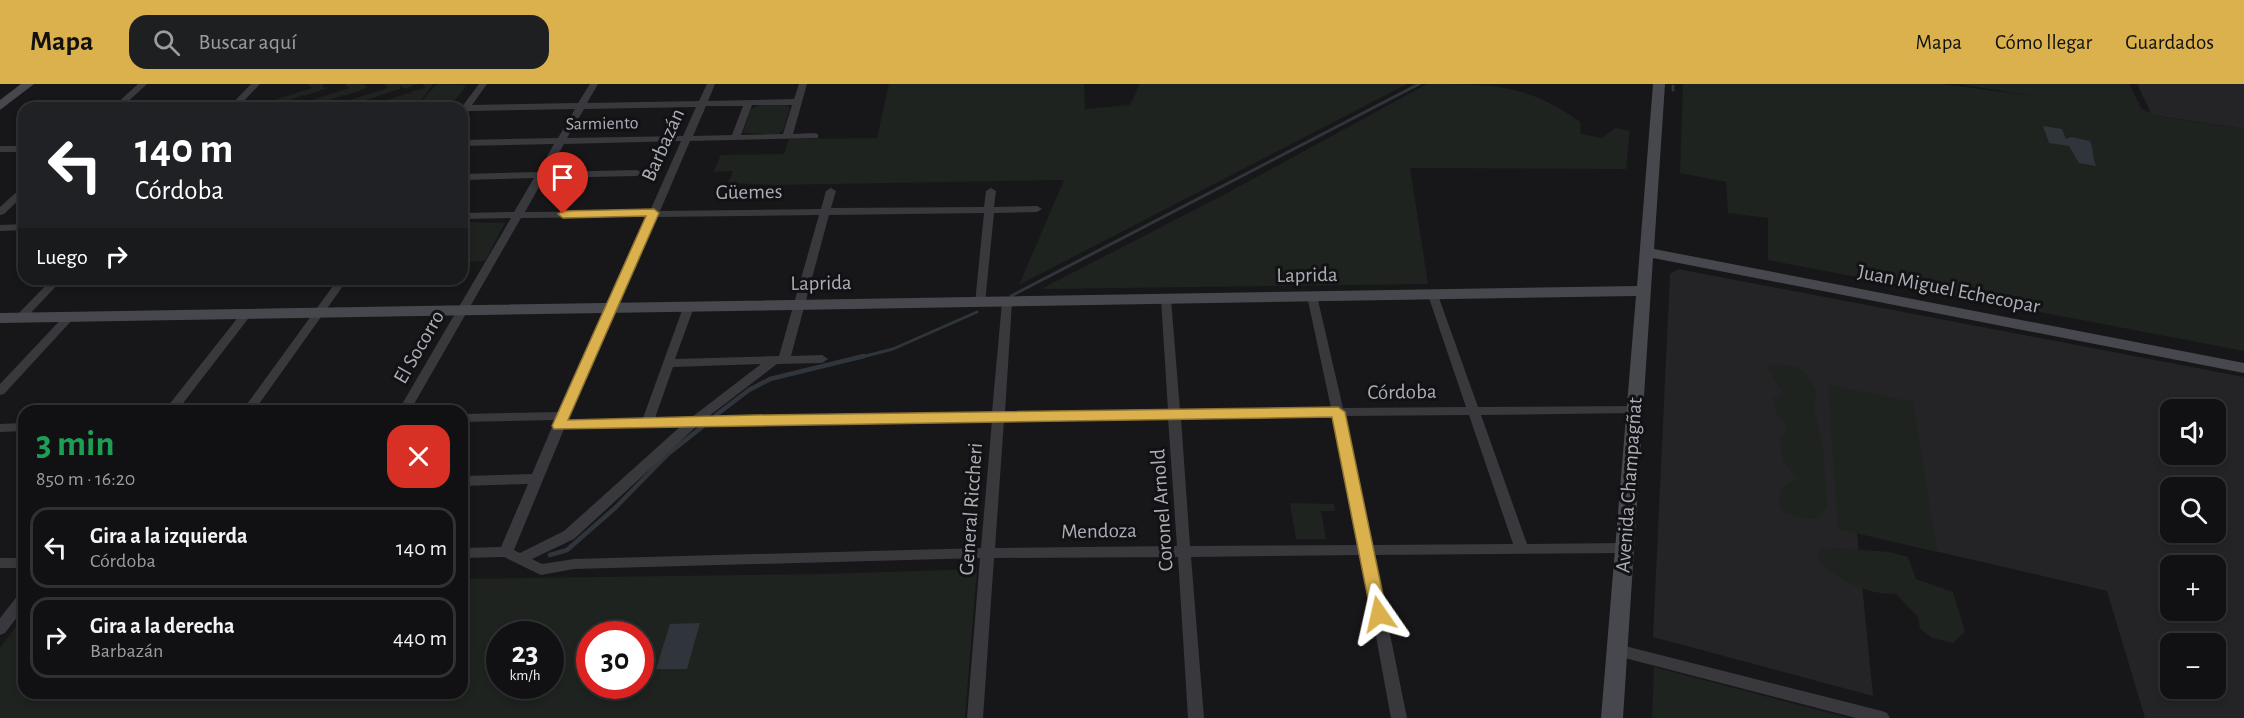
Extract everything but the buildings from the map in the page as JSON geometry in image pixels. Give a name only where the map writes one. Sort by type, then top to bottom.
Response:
[{"type":"street","points":[[0,106],[28,84]]},
{"type":"street","points":[[123,102],[143,84]]},
{"type":"street","points":[[238,102],[256,84]]},
{"type":"street","points":[[468,105],[483,84]]},
{"type":"street","name":"El Socorro","points":[[407,405],[594,84]]},
{"type":"street","name":"Barbazán","points":[[506,552],[561,421],[711,84]]},
{"type":"street","points":[[787,137],[803,84]]},
{"type":"street","name":"Avenida Champagñat","points":[[1612,718],[1659,84]]},
{"type":"street","points":[[468,111],[581,105],[798,102]]},
{"type":"street","points":[[735,138],[749,103]]},
{"type":"street","name":"Sarmiento","points":[[468,143],[815,136]]},
{"type":"street","points":[[0,149],[18,149]]},
{"type":"street","points":[[468,177],[637,174]]},
{"type":"street","points":[[519,560],[569,535],[695,421],[778,361],[800,304],[831,191]]},
{"type":"street","points":[[980,303],[991,191]]},
{"type":"street","points":[[0,212],[18,196]]},
{"type":"street","name":"Güemes","points":[[468,216],[1037,209]]},
{"type":"street","points":[[0,228],[18,227]]},
{"type":"street","name":"Juan Miguel Echecopar","points":[[1647,252],[2244,368]]},
{"type":"street","points":[[20,318],[52,285]]},
{"type":"street","points":[[252,405],[339,285]]},
{"type":"street","name":"Laprida","points":[[0,318],[1643,291]]},
{"type":"street","points":[[1433,295],[1522,549]]},
{"type":"street","points":[[1312,296],[1338,412],[1399,718]]},
{"type":"street","name":"Coronel Arnold","points":[[1166,299],[1196,718]]},
{"type":"street","name":"General Riccheri","points":[[975,718],[1007,302]]},
{"type":"street","points":[[647,423],[688,307]]},
{"type":"street","points":[[175,405],[247,313]]},
{"type":"street","points":[[0,391],[70,316]]},
{"type":"street","points":[[668,363],[822,359]]},
{"type":"street","name":"Córdoba","points":[[468,418],[647,423],[1634,409]]},
{"type":"street","points":[[0,428],[18,427]]},
{"type":"street","points":[[468,481],[536,479]]},
{"type":"street","name":"Mendoza","points":[[506,552],[541,570],[574,564],[988,553],[1624,548]]},
{"type":"street","points":[[468,554],[506,552]]},
{"type":"street","points":[[0,563],[18,563]]},
{"type":"street","points":[[0,630],[18,606]]},
{"type":"street","points":[[1617,650],[1874,717]]},
{"type":"shaded area","points":[[308,84],[324,84],[322,87],[327,88],[304,96],[301,94],[285,102],[269,102],[312,88]]},
{"type":"shaded area","points":[[345,84],[364,84],[367,88],[344,96],[339,94],[341,96],[325,101],[306,102],[349,88]]},
{"type":"shaded area","points":[[385,84],[417,84],[405,89],[400,85],[400,89],[360,102],[344,102],[388,88]]},
{"type":"shaded area","points":[[422,84],[433,84],[420,102],[385,101],[408,93],[412,95],[410,92],[426,88]]},
{"type":"shaded area","points":[[437,84],[467,85],[453,102],[421,102]]},
{"type":"shaded area","points":[[889,84],[1084,84],[1085,109],[1130,105],[1140,84],[1407,84],[1019,285],[1064,180],[773,185],[728,183],[733,171],[713,172],[721,155],[784,154],[789,139],[877,138]]},
{"type":"shaded area","points":[[1427,84],[1490,86],[1526,93],[1561,109],[1580,122],[1581,134],[1602,138],[1615,128],[1630,131],[1626,169],[1410,168],[1428,284],[1041,289],[1231,191]]},
{"type":"shaded area","points":[[1683,84],[1942,84],[2033,96],[1959,84],[2129,84],[2141,108],[2156,116],[2244,129],[2244,351],[1768,260],[1768,218],[1728,213],[1726,182],[1680,173]]},
{"type":"shaded area","points":[[2137,84],[2244,84],[2244,129],[2152,115]]},
{"type":"shaded area","points":[[759,105],[790,107],[783,131],[775,135],[743,133],[751,109]]},
{"type":"shaded area","points":[[2043,126],[2062,129],[2066,139],[2071,137],[2090,141],[2096,166],[2079,163],[2069,146],[2049,143]]},
{"type":"shaded area","points":[[468,222],[505,223],[485,261],[468,262]]},
{"type":"shaded area","points":[[1678,269],[2244,377],[2244,718],[2145,718],[2107,591],[1857,533],[1873,696],[1653,637],[1670,274]]},
{"type":"shaded area","points":[[1772,364],[1797,367],[1806,374],[1816,390],[1814,408],[1823,450],[1827,505],[1821,515],[1814,519],[1787,514],[1781,509],[1779,500],[1782,487],[1798,479],[1783,461],[1780,439],[1786,432],[1786,423],[1776,412],[1774,397],[1782,396],[1783,392],[1767,369]]},
{"type":"shaded area","points":[[1828,385],[1913,402],[1937,552],[1838,529]]},
{"type":"shaded area","points":[[1290,503],[1334,504],[1335,511],[1321,511],[1326,539],[1296,539]]},
{"type":"shaded area","points":[[1839,548],[1889,552],[1908,557],[1916,579],[1953,592],[1965,632],[1953,643],[1932,638],[1920,629],[1918,617],[1896,594],[1863,589],[1834,574],[1818,559],[1819,550]]},
{"type":"shaded area","points":[[977,569],[965,718],[0,718],[0,648],[18,624],[18,699],[468,699],[468,579],[823,574]]},
{"type":"shaded area","points":[[700,623],[687,669],[656,669],[670,624]]},
{"type":"shaded area","points":[[1654,667],[1849,718],[1652,718]]},
{"type":"waterway","points":[[1011,296],[1419,84]]},
{"type":"waterway","points":[[858,358],[893,349],[977,312]]},
{"type":"waterway","points":[[716,415],[749,390],[770,379],[864,356]]},
{"type":"waterway","points":[[550,555],[567,550],[615,508],[668,454],[702,427]]},
{"type":"route","points":[[563,214],[654,213],[559,426],[754,419],[1338,412],[1379,614]]}]
